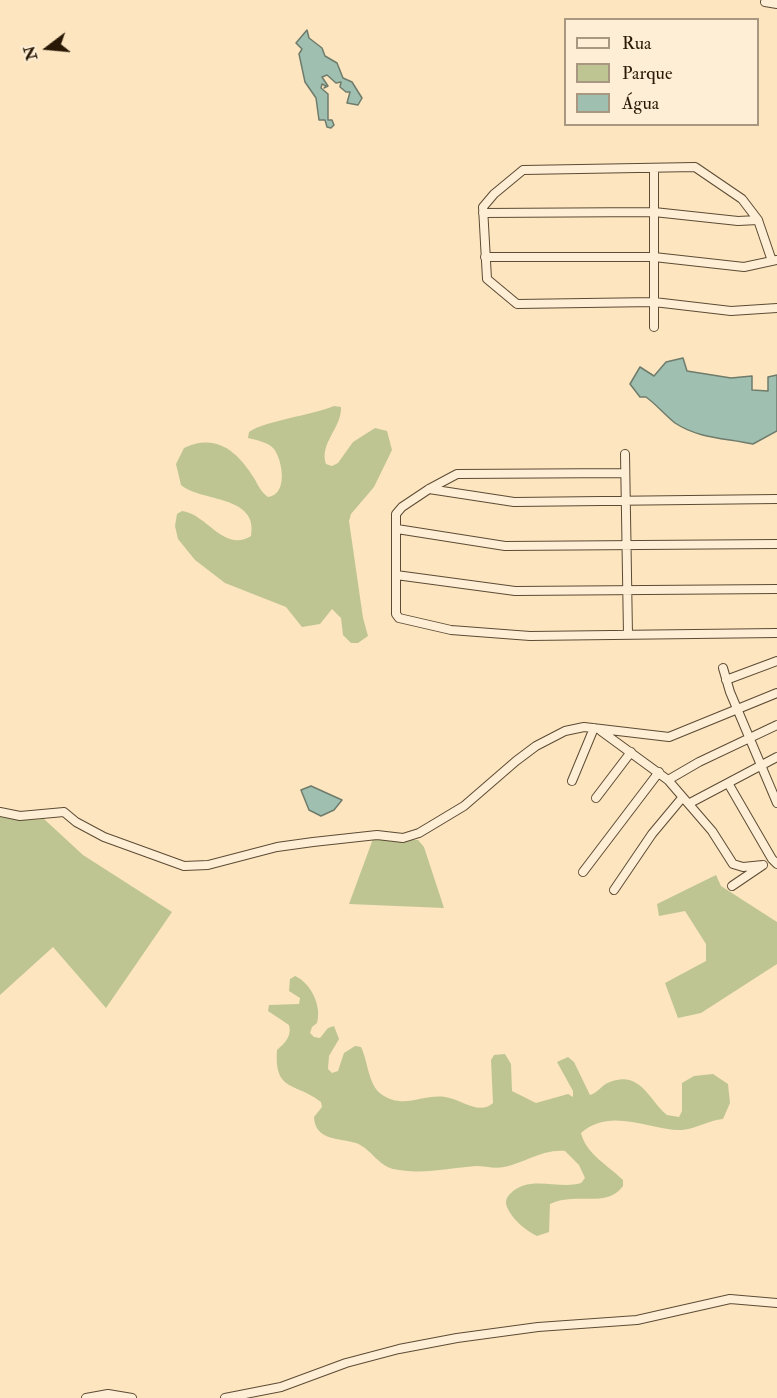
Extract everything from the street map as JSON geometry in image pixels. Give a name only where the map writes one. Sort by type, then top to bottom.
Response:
[{"type":"street","points":[[765,2],[777,4]]},
{"type":"street","points":[[485,257],[654,257],[744,267],[775,260],[758,220],[742,199],[696,167],[523,170],[494,194],[483,207],[485,257],[490,283],[510,301],[524,305],[654,302],[731,311],[777,308]]},
{"type":"street","points":[[654,168],[654,327]]},
{"type":"street","points":[[483,213],[654,212],[738,221],[758,220]]},
{"type":"street","points":[[625,454],[628,635]]},
{"type":"street","points":[[625,473],[457,474],[429,489],[399,509],[396,514],[396,614],[402,621],[481,634],[777,633]]},
{"type":"street","points":[[429,489],[514,502],[777,499]]},
{"type":"street","points":[[397,529],[480,544],[627,546],[777,544]]},
{"type":"street","points":[[396,575],[515,591],[777,588]]},
{"type":"street","points":[[726,680],[777,661]]},
{"type":"street","points":[[723,668],[777,803]]},
{"type":"street","points":[[0,812],[20,816],[64,812],[76,822],[104,837],[184,866],[208,865],[277,847],[313,842],[377,835],[403,838],[419,833],[464,806],[499,774],[551,737],[573,729],[596,728],[669,737],[777,693]]},
{"type":"street","points":[[669,780],[749,737],[777,725]]},
{"type":"street","points":[[596,728],[669,780],[735,866],[763,865]]},
{"type":"street","points":[[572,781],[596,728]]},
{"type":"street","points":[[596,798],[631,752]]},
{"type":"street","points":[[614,890],[652,834],[686,800],[728,783],[777,757]]},
{"type":"street","points":[[583,872],[659,772]]},
{"type":"street","points":[[728,783],[775,860],[763,865],[732,886]]},
{"type":"street","points":[[225,1398],[281,1387],[346,1363],[388,1352],[457,1338],[538,1327],[637,1320],[730,1299],[777,1303]]},
{"type":"street","points":[[86,1398],[108,1394],[132,1398]]},
{"type":"green space","points":[[334,406],[341,407],[340,415],[326,449],[326,464],[332,466],[338,463],[353,442],[375,428],[387,431],[392,450],[374,487],[351,514],[349,521],[363,618],[368,636],[358,643],[351,643],[343,635],[341,618],[332,609],[320,624],[302,627],[286,607],[225,583],[195,560],[178,539],[175,526],[177,514],[182,511],[200,519],[232,540],[241,540],[251,536],[251,523],[246,513],[238,506],[181,485],[176,464],[184,448],[206,443],[225,447],[247,468],[268,497],[279,490],[281,484],[280,461],[274,449],[248,438],[249,432],[266,424]]},
{"type":"green space","points":[[0,816],[28,820],[44,819],[83,855],[172,912],[106,1008],[53,947],[0,995]]},
{"type":"green space","points":[[373,839],[418,840],[424,847],[444,908],[349,904]]},
{"type":"green space","points":[[716,875],[721,886],[777,922],[777,964],[701,1013],[678,1018],[665,983],[706,961],[706,944],[685,911],[659,916],[657,904]]},
{"type":"green space","points":[[295,976],[310,989],[318,1009],[317,1023],[312,1027],[310,1033],[320,1038],[328,1028],[334,1026],[339,1039],[329,1056],[328,1069],[332,1073],[338,1071],[344,1053],[355,1046],[361,1047],[373,1084],[381,1094],[389,1099],[405,1101],[445,1097],[470,1106],[488,1107],[493,1103],[491,1060],[494,1055],[505,1054],[511,1064],[512,1091],[536,1103],[568,1094],[573,1097],[573,1091],[557,1062],[568,1057],[574,1062],[590,1095],[610,1082],[621,1079],[630,1080],[644,1089],[667,1115],[679,1117],[682,1111],[682,1083],[694,1076],[713,1074],[728,1084],[730,1103],[723,1119],[687,1129],[670,1129],[618,1120],[593,1125],[581,1133],[593,1153],[623,1180],[623,1186],[608,1197],[560,1200],[550,1204],[549,1232],[537,1236],[524,1228],[512,1216],[506,1202],[510,1194],[526,1185],[581,1183],[585,1178],[579,1165],[565,1151],[541,1154],[500,1168],[476,1166],[403,1171],[388,1167],[361,1145],[329,1137],[319,1130],[315,1125],[314,1117],[322,1107],[321,1102],[288,1084],[279,1073],[277,1050],[289,1036],[290,1029],[289,1025],[268,1011],[269,1005],[299,1004],[300,998],[289,991],[290,979]]},
{"type":"water","points":[[307,30],[309,38],[322,48],[325,56],[337,63],[343,78],[352,82],[362,98],[358,105],[347,103],[350,92],[340,87],[341,82],[336,83],[327,75],[322,77],[328,86],[324,88],[326,86],[322,84],[321,88],[328,94],[328,120],[332,120],[334,125],[331,128],[327,127],[325,120],[319,120],[316,98],[305,82],[299,54],[302,49],[296,43]]},
{"type":"water","points":[[683,358],[687,371],[731,378],[752,376],[752,390],[768,391],[768,377],[777,375],[777,431],[753,444],[694,432],[675,423],[646,397],[640,397],[630,384],[640,367],[654,376],[666,362]]},
{"type":"water","points":[[311,786],[342,800],[334,810],[321,816],[309,810],[301,790]]}]
